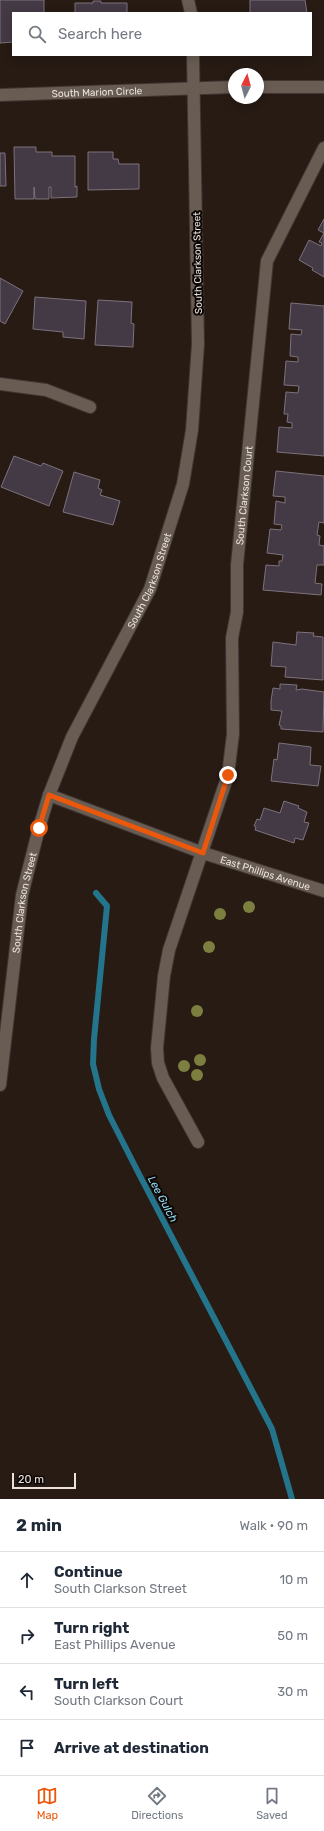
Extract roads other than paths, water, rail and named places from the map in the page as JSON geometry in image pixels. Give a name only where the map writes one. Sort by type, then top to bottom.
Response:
[{"type":"street","points":[[188,0],[191,12]]},
{"type":"street","name":"South Clarkson Street","points":[[0,1085],[6,975],[22,895],[49,795],[72,737],[150,589],[183,484],[192,430],[198,344],[193,56]]},
{"type":"street","name":"South Marion Circle","points":[[0,95],[228,87]]},
{"type":"street","points":[[264,87],[324,87]]},
{"type":"street","name":"South Clarkson Court","points":[[198,1142],[163,1078],[158,1063],[157,1048],[164,976],[169,950],[203,853],[228,775],[233,734],[232,638],[237,612],[236,565],[267,261],[324,148]]},
{"type":"street","points":[[0,384],[11,387],[46,390],[90,407]]},
{"type":"street","name":"East Phillips Avenue","points":[[49,795],[203,853],[324,891]]},
{"type":"waterway","name":"Lee Gulch","points":[[96,893],[107,906],[94,1039],[93,1064],[99,1089],[109,1115],[139,1174],[272,1429],[292,1499]]}]
